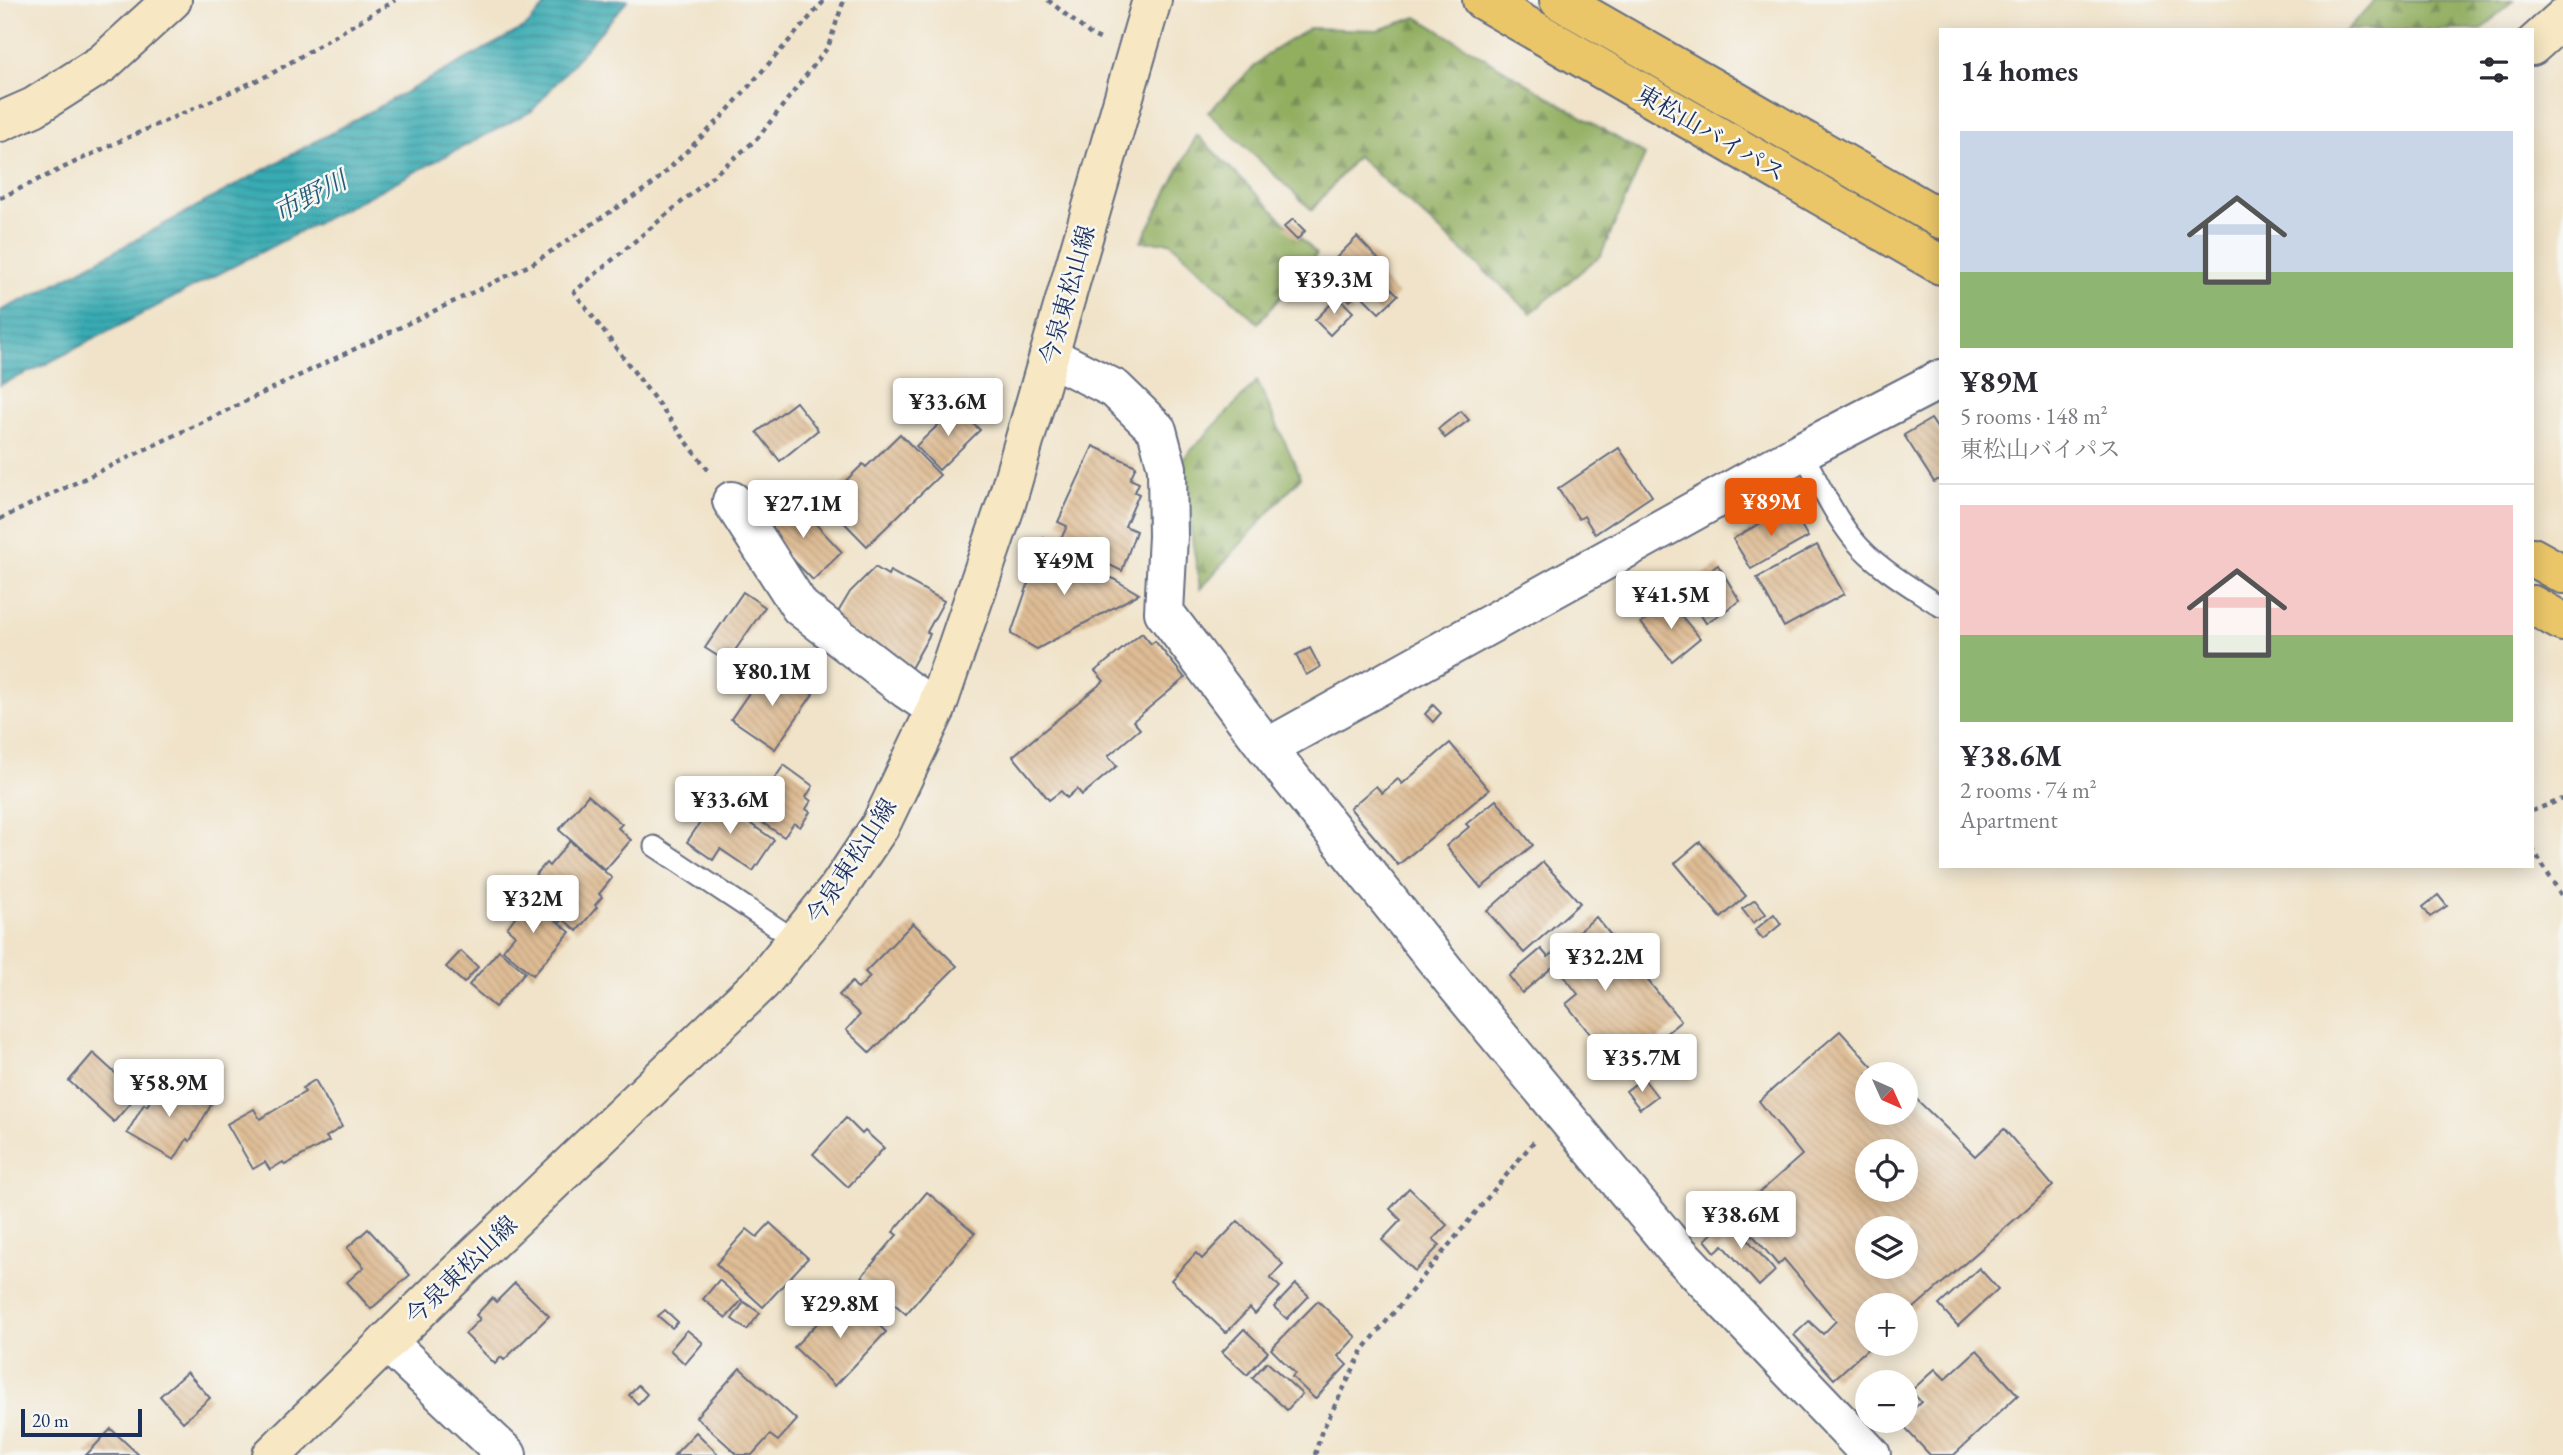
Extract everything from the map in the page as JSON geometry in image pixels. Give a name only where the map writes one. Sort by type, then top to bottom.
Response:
[{"type":"highway","name":"東松山バイパス","points":[[1482,0],[1939,264]]},
{"type":"highway","name":"東松山バイパス","points":[[1559,0],[1939,218]]},
{"type":"highway","points":[[2534,558],[2563,574]]},
{"type":"highway","points":[[2534,606],[2563,622]]},
{"type":"main road","points":[[0,122],[33,107],[103,63],[172,0]]},
{"type":"main road","name":"今泉東松山線","points":[[272,1455],[762,982],[837,890],[880,826],[936,709],[1006,504],[1152,0]]},
{"type":"main road","points":[[2534,44],[2563,18]]},
{"type":"street","points":[[1049,356],[1115,389],[1157,429],[1167,468],[1168,536],[1164,612],[1267,748],[1457,986],[1677,1251],[1871,1455]]},
{"type":"street","points":[[1267,748],[1802,451],[1939,380]]},
{"type":"street","points":[[732,501],[800,607],[936,709]]},
{"type":"street","points":[[387,1342],[507,1455]]},
{"type":"lane","points":[[1802,451],[1854,540],[1885,568],[1939,606]]},
{"type":"lane","points":[[654,846],[797,941]]},
{"type":"path","points":[[0,198],[271,74],[395,0]]},
{"type":"path","points":[[0,519],[532,264],[654,183],[720,119],[825,0]]},
{"type":"path","points":[[732,501],[574,292],[757,139],[828,47],[844,0]]},
{"type":"path","points":[[1048,0],[1091,35],[1136,54]]},
{"type":"path","points":[[2534,810],[2563,799]]},
{"type":"path","points":[[2534,851],[2563,898]]},
{"type":"path","points":[[1315,1455],[1321,1433],[1363,1350],[1560,1110]]},
{"type":"green space","points":[[2376,0],[2513,0],[2484,28],[2348,28]]},
{"type":"green space","points":[[1417,17],[1645,155],[1601,255],[1531,313],[1357,156],[1312,210],[1208,112],[1266,55],[1310,28],[1378,30]]},
{"type":"green space","points":[[1197,135],[1317,254],[1258,323],[1170,242],[1141,242]]},
{"type":"green space","points":[[1257,381],[1301,477],[1200,589],[1180,462]]},
{"type":"water","name":"市野川","points":[[550,0],[628,0],[532,111],[42,366],[0,385],[0,311],[40,292],[527,26]]},
{"type":"building","points":[[1293,219],[1305,231],[1297,240],[1284,227]]},
{"type":"building","points":[[1357,237],[1385,266],[1377,274],[1398,295],[1379,313],[1359,293],[1350,301],[1321,273]]},
{"type":"building","points":[[1338,297],[1353,312],[1330,335],[1315,320]]},
{"type":"building","points":[[796,402],[818,430],[780,461],[757,432]]},
{"type":"building","points":[[957,407],[980,430],[939,470],[916,446]]},
{"type":"building","points":[[1461,411],[1469,420],[1445,438],[1438,429]]},
{"type":"building","points":[[1931,419],[1939,431],[1939,479],[1934,482],[1904,435]]},
{"type":"building","points":[[900,434],[940,475],[867,546],[824,502],[863,464],[866,467]]},
{"type":"building","points":[[1093,446],[1136,466],[1130,479],[1139,483],[1135,492],[1139,494],[1125,526],[1136,531],[1122,571],[1060,541],[1067,526],[1058,522]]},
{"type":"building","points":[[1619,448],[1652,496],[1595,534],[1584,516],[1579,519],[1558,489]]},
{"type":"building","points":[[793,500],[842,552],[813,580],[763,529]]},
{"type":"building","points":[[1790,506],[1808,537],[1751,569],[1733,539]]},
{"type":"building","points":[[1044,538],[1139,594],[1037,649],[1011,634]]},
{"type":"building","points":[[1817,545],[1844,594],[1784,627],[1757,578]]},
{"type":"building","points":[[1718,565],[1740,601],[1706,623],[1683,588]]},
{"type":"building","points":[[875,567],[888,575],[890,571],[944,601],[910,670],[834,619],[850,592]]},
{"type":"building","points":[[743,592],[765,607],[727,662],[705,648]]},
{"type":"building","points":[[1669,601],[1700,638],[1672,661],[1641,623]]},
{"type":"building","points":[[1142,633],[1151,644],[1155,641],[1185,678],[1133,721],[1140,729],[1108,756],[1117,766],[1082,795],[1077,789],[1067,798],[1061,791],[1049,800],[1013,756],[1104,681],[1095,671]]},
{"type":"building","points":[[1310,648],[1320,667],[1306,675],[1296,655]]},
{"type":"building","points":[[782,672],[813,694],[775,749],[731,719],[762,674],[774,682]]},
{"type":"building","points":[[1433,705],[1441,713],[1433,722],[1425,714]]},
{"type":"building","points":[[1450,743],[1489,790],[1398,865],[1350,808],[1376,786],[1382,793],[1398,779],[1402,784]]},
{"type":"building","points":[[784,765],[813,786],[806,797],[811,801],[806,809],[810,812],[800,827],[794,823],[784,837],[763,823],[766,820],[753,810]]},
{"type":"building","points":[[588,795],[622,824],[618,828],[631,840],[605,870],[559,830]]},
{"type":"building","points":[[717,798],[774,840],[753,871],[720,849],[713,860],[687,842]]},
{"type":"building","points":[[1496,800],[1533,845],[1481,888],[1446,846],[1469,827],[1466,824]]},
{"type":"building","points":[[570,841],[612,878],[599,894],[602,897],[595,905],[597,907],[577,931],[563,919],[560,923],[531,897],[541,885],[533,878],[546,863],[549,866]]},
{"type":"building","points":[[1700,842],[1746,896],[1721,918],[1675,863]]},
{"type":"building","points":[[1543,862],[1580,903],[1524,953],[1487,911]]},
{"type":"building","points":[[2438,895],[2447,906],[2430,917],[2423,907]]},
{"type":"building","points":[[519,898],[527,905],[531,900],[570,932],[533,975],[503,950],[515,935],[507,928],[515,917],[508,911]]},
{"type":"building","points":[[1755,900],[1766,914],[1753,923],[1742,909]]},
{"type":"building","points":[[1774,914],[1781,924],[1763,939],[1755,930]]},
{"type":"building","points":[[1596,917],[1681,1021],[1620,1071],[1566,1004],[1578,994],[1555,965],[1522,993],[1509,976],[1541,949],[1548,957]]},
{"type":"building","points":[[913,923],[957,966],[870,1053],[846,1030],[860,1015],[839,995],[852,982],[858,989],[870,977],[865,972]]},
{"type":"building","points":[[499,950],[525,972],[495,1007],[469,985]]},
{"type":"building","points":[[461,951],[478,967],[464,983],[446,967]]},
{"type":"building","points":[[1840,1031],[1868,1062],[1855,1062],[1855,1125],[1918,1125],[1918,1101],[1975,1156],[2004,1129],[2053,1186],[1918,1304],[1918,1293],[1855,1293],[1855,1356],[1860,1356],[1834,1379],[1794,1335],[1809,1321],[1823,1334],[1836,1321],[1784,1259],[1778,1265],[1735,1214],[1802,1155],[1759,1101]]},
{"type":"building","points":[[93,1053],[138,1094],[114,1122],[69,1081]]},
{"type":"building","points":[[164,1077],[211,1105],[190,1141],[187,1139],[174,1160],[127,1133]]},
{"type":"building","points":[[1643,1078],[1657,1096],[1640,1109],[1626,1091]]},
{"type":"building","points":[[315,1080],[342,1127],[326,1137],[329,1141],[285,1165],[283,1162],[270,1170],[265,1162],[253,1169],[227,1124],[254,1109],[260,1119],[305,1092],[302,1088]]},
{"type":"building","points":[[846,1118],[862,1134],[865,1131],[884,1148],[848,1187],[813,1154]]},
{"type":"building","points":[[1409,1188],[1447,1225],[1433,1239],[1440,1245],[1415,1271],[1382,1240],[1401,1220],[1390,1209]]},
{"type":"building","points":[[927,1192],[975,1233],[906,1314],[862,1276],[897,1235],[893,1232]]},
{"type":"building","points":[[1729,1218],[1775,1271],[1759,1286],[1723,1245],[1715,1252],[1705,1240]]},
{"type":"building","points":[[1238,1221],[1283,1264],[1270,1278],[1280,1287],[1255,1314],[1250,1308],[1226,1333],[1171,1280],[1196,1253],[1202,1259]]},
{"type":"building","points":[[770,1223],[808,1258],[763,1307],[716,1264],[747,1229],[757,1237]]},
{"type":"building","points":[[368,1229],[410,1275],[371,1309],[347,1282],[364,1267],[347,1248]]},
{"type":"building","points":[[1979,1268],[1998,1289],[1958,1326],[1939,1305]]},
{"type":"building","points":[[719,1280],[742,1300],[726,1318],[703,1299]]},
{"type":"building","points":[[515,1283],[549,1316],[504,1360],[501,1357],[495,1364],[465,1334],[480,1319],[476,1315],[492,1298],[496,1302]]},
{"type":"building","points":[[1296,1284],[1309,1296],[1287,1319],[1274,1307]]},
{"type":"building","points":[[846,1294],[886,1332],[835,1386],[794,1347]]},
{"type":"building","points":[[1318,1301],[1356,1337],[1338,1356],[1347,1365],[1315,1399],[1292,1377],[1295,1373],[1271,1349]]},
{"type":"building","points":[[744,1302],[760,1313],[747,1330],[732,1319]]},
{"type":"building","points":[[665,1310],[678,1322],[672,1328],[658,1316]]},
{"type":"building","points":[[1244,1329],[1268,1352],[1247,1375],[1222,1352]]},
{"type":"building","points":[[687,1330],[703,1343],[685,1364],[670,1350]]},
{"type":"building","points":[[1977,1350],[2018,1395],[1954,1455],[1930,1455],[1909,1433],[1918,1433],[1918,1405],[1921,1402],[1918,1399],[1918,1385],[1935,1369],[1945,1379]]},
{"type":"building","points":[[1267,1362],[1302,1394],[1287,1410],[1252,1378]]},
{"type":"building","points":[[740,1368],[797,1420],[778,1441],[770,1435],[752,1455],[738,1455],[696,1417]]},
{"type":"building","points":[[187,1372],[210,1398],[183,1422],[160,1396]]},
{"type":"building","points":[[638,1385],[647,1394],[638,1404],[629,1395]]},
{"type":"building","points":[[111,1429],[139,1455],[86,1455]]},
{"type":"building","points":[[696,1432],[719,1455],[674,1455]]}]
